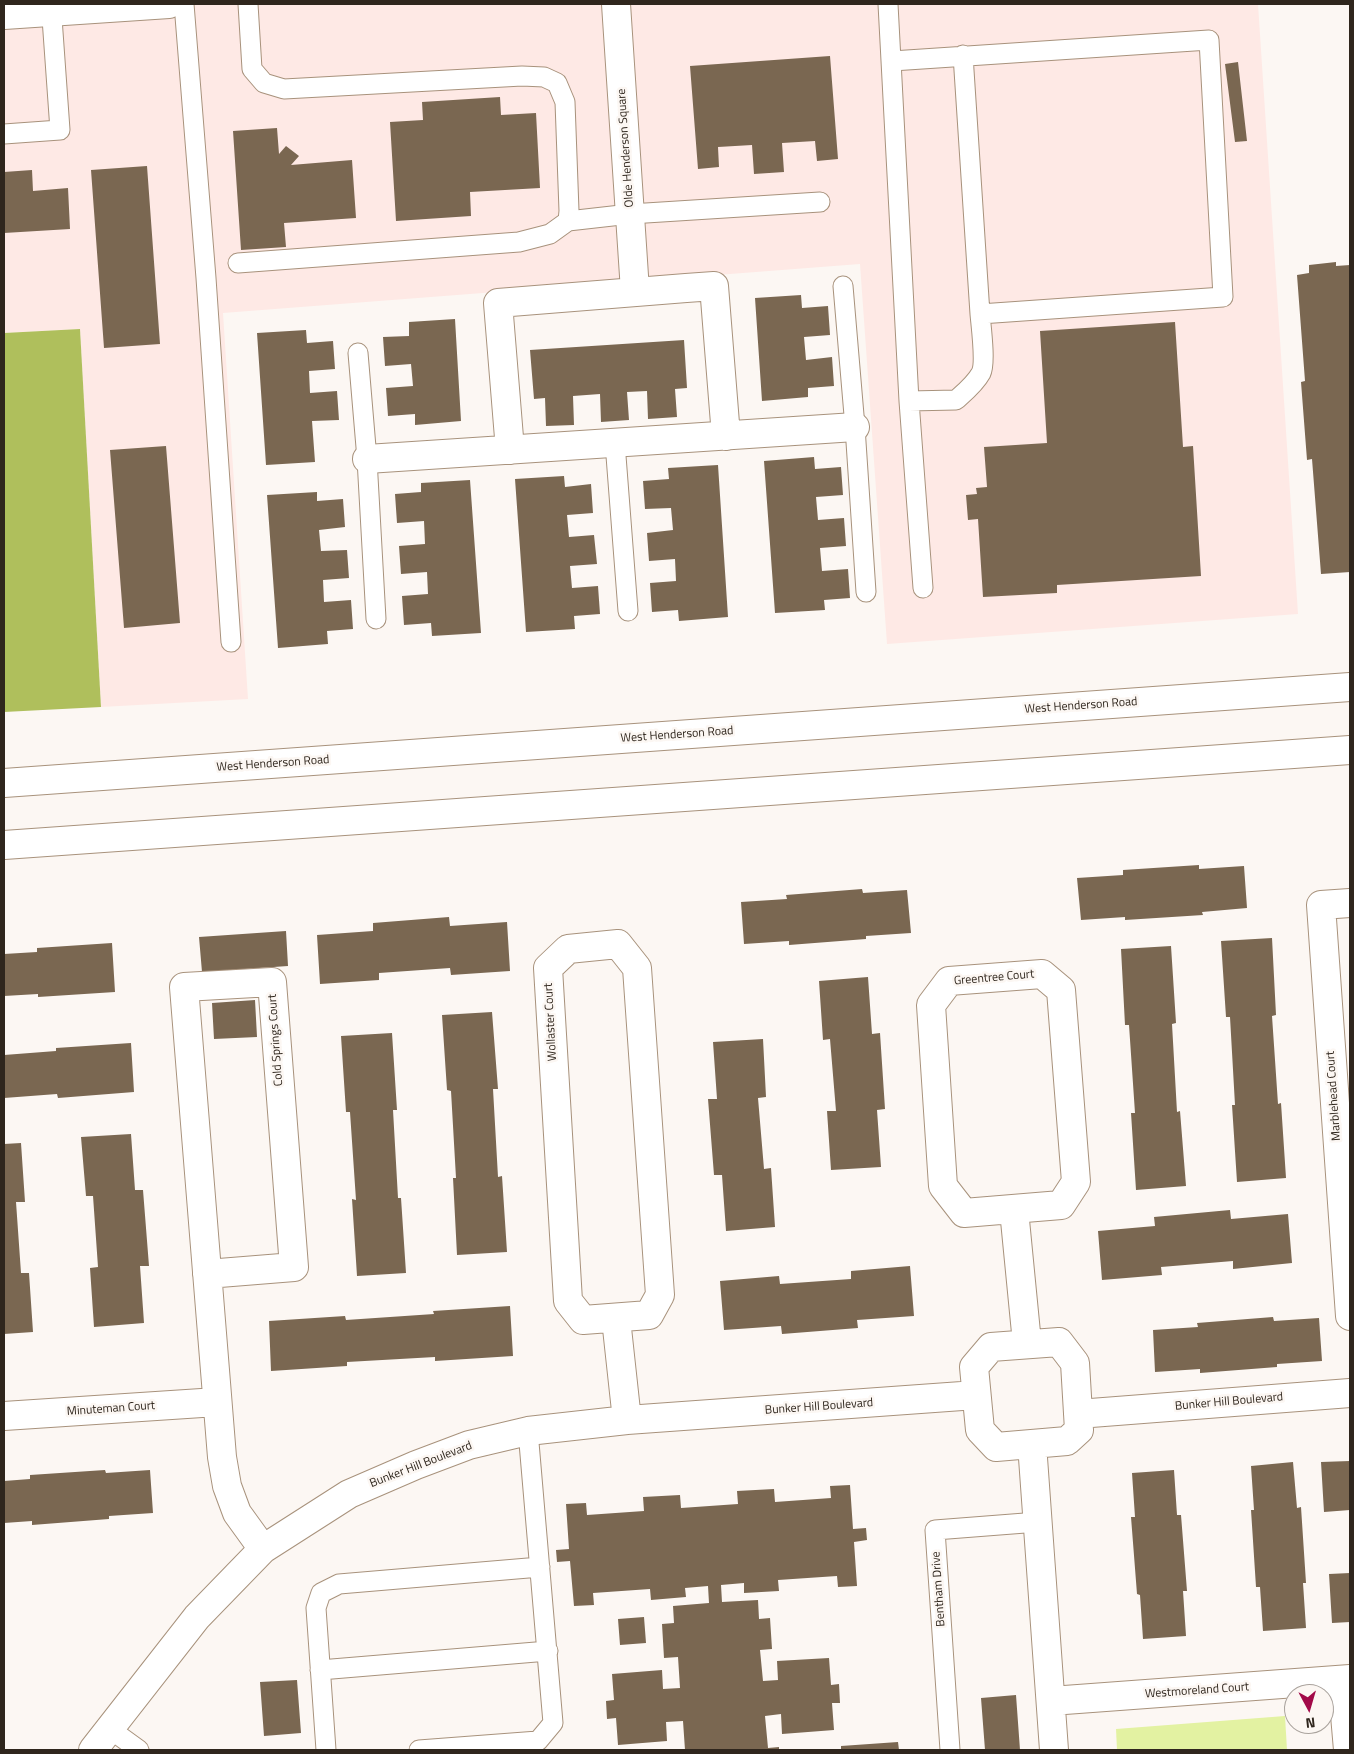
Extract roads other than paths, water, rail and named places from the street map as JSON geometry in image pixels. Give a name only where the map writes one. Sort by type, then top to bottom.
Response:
[{"type":"street","points":[[4,14],[51,8],[169,4]]},
{"type":"street","name":"Olde Henderson Square","points":[[616,4],[635,292]]},
{"type":"street","points":[[510,450],[498,303],[714,286],[726,436]]},
{"type":"street","points":[[367,459],[855,427]]},
{"type":"street","name":"West Henderson Road","points":[[4,783],[1350,687]]},
{"type":"street","points":[[4,845],[1350,750]]},
{"type":"street","name":"Marblehead Court","points":[[1350,903],[1321,905],[1350,1316]]},
{"type":"street","name":"Wollaster Court","points":[[618,944],[637,968],[660,1295],[649,1315],[616,1319],[583,1320],[568,1301],[548,968],[568,948],[618,944]]},
{"type":"street","name":"Greentree Court","points":[[1042,974],[1061,990],[1076,1182],[1061,1205],[1014,1210],[964,1213],[943,1186],[931,1005],[949,981],[1042,974]]},
{"type":"street","name":"Cold Springs Court","points":[[207,1274],[294,1266],[272,982],[184,987],[217,1402],[222,1457],[227,1486],[237,1513],[263,1549]]},
{"type":"street","points":[[1014,1210],[1027,1343]]},
{"type":"street","points":[[616,1319],[627,1420]]},
{"type":"street","points":[[1059,1342],[1075,1363],[1079,1430],[1067,1441],[996,1447],[980,1430],[974,1366],[991,1346],[1027,1343],[1059,1342]]},
{"type":"street","name":"Bunker Hill Boulevard","points":[[1078,1414],[1350,1392]]},
{"type":"street","name":"Bunker Hill Boulevard","points":[[101,1740],[197,1616],[263,1549],[349,1494],[416,1465],[469,1445],[528,1431],[627,1420],[976,1396]]},
{"type":"street","name":"Minuteman Court","points":[[4,1416],[217,1402]]},
{"type":"street","points":[[1032,1444],[1054,1750]]},
{"type":"street","name":"Westmoreland Court","points":[[1051,1701],[1346,1679],[1348,1750]]},
{"type":"lane","points":[[184,4],[206,278],[231,642]]},
{"type":"lane","points":[[248,4],[252,69],[264,84],[284,89],[522,76],[544,78],[556,83],[564,102],[568,221]]},
{"type":"lane","points":[[888,4],[909,401],[923,588]]},
{"type":"lane","points":[[4,134],[60,130],[51,8]]},
{"type":"lane","points":[[892,61],[1209,40],[1223,297],[980,314]]},
{"type":"lane","points":[[909,401],[956,400],[982,372],[983,356],[963,55]]},
{"type":"lane","points":[[238,263],[519,242],[550,234],[568,221],[630,214],[820,202]]},
{"type":"lane","points":[[843,286],[866,592]]},
{"type":"lane","points":[[358,354],[367,459],[376,620]]},
{"type":"lane","points":[[615,443],[628,611]]},
{"type":"lane","points":[[419,1750],[538,1741],[553,1723],[528,1431]]},
{"type":"lane","name":"Bentham Drive","points":[[950,1750],[935,1530],[1038,1522]]},
{"type":"lane","points":[[326,1750],[316,1608],[322,1592],[339,1584],[540,1568]]},
{"type":"lane","points":[[320,1670],[548,1651]]},
{"type":"lane","points":[[101,1740],[139,1750]]}]
